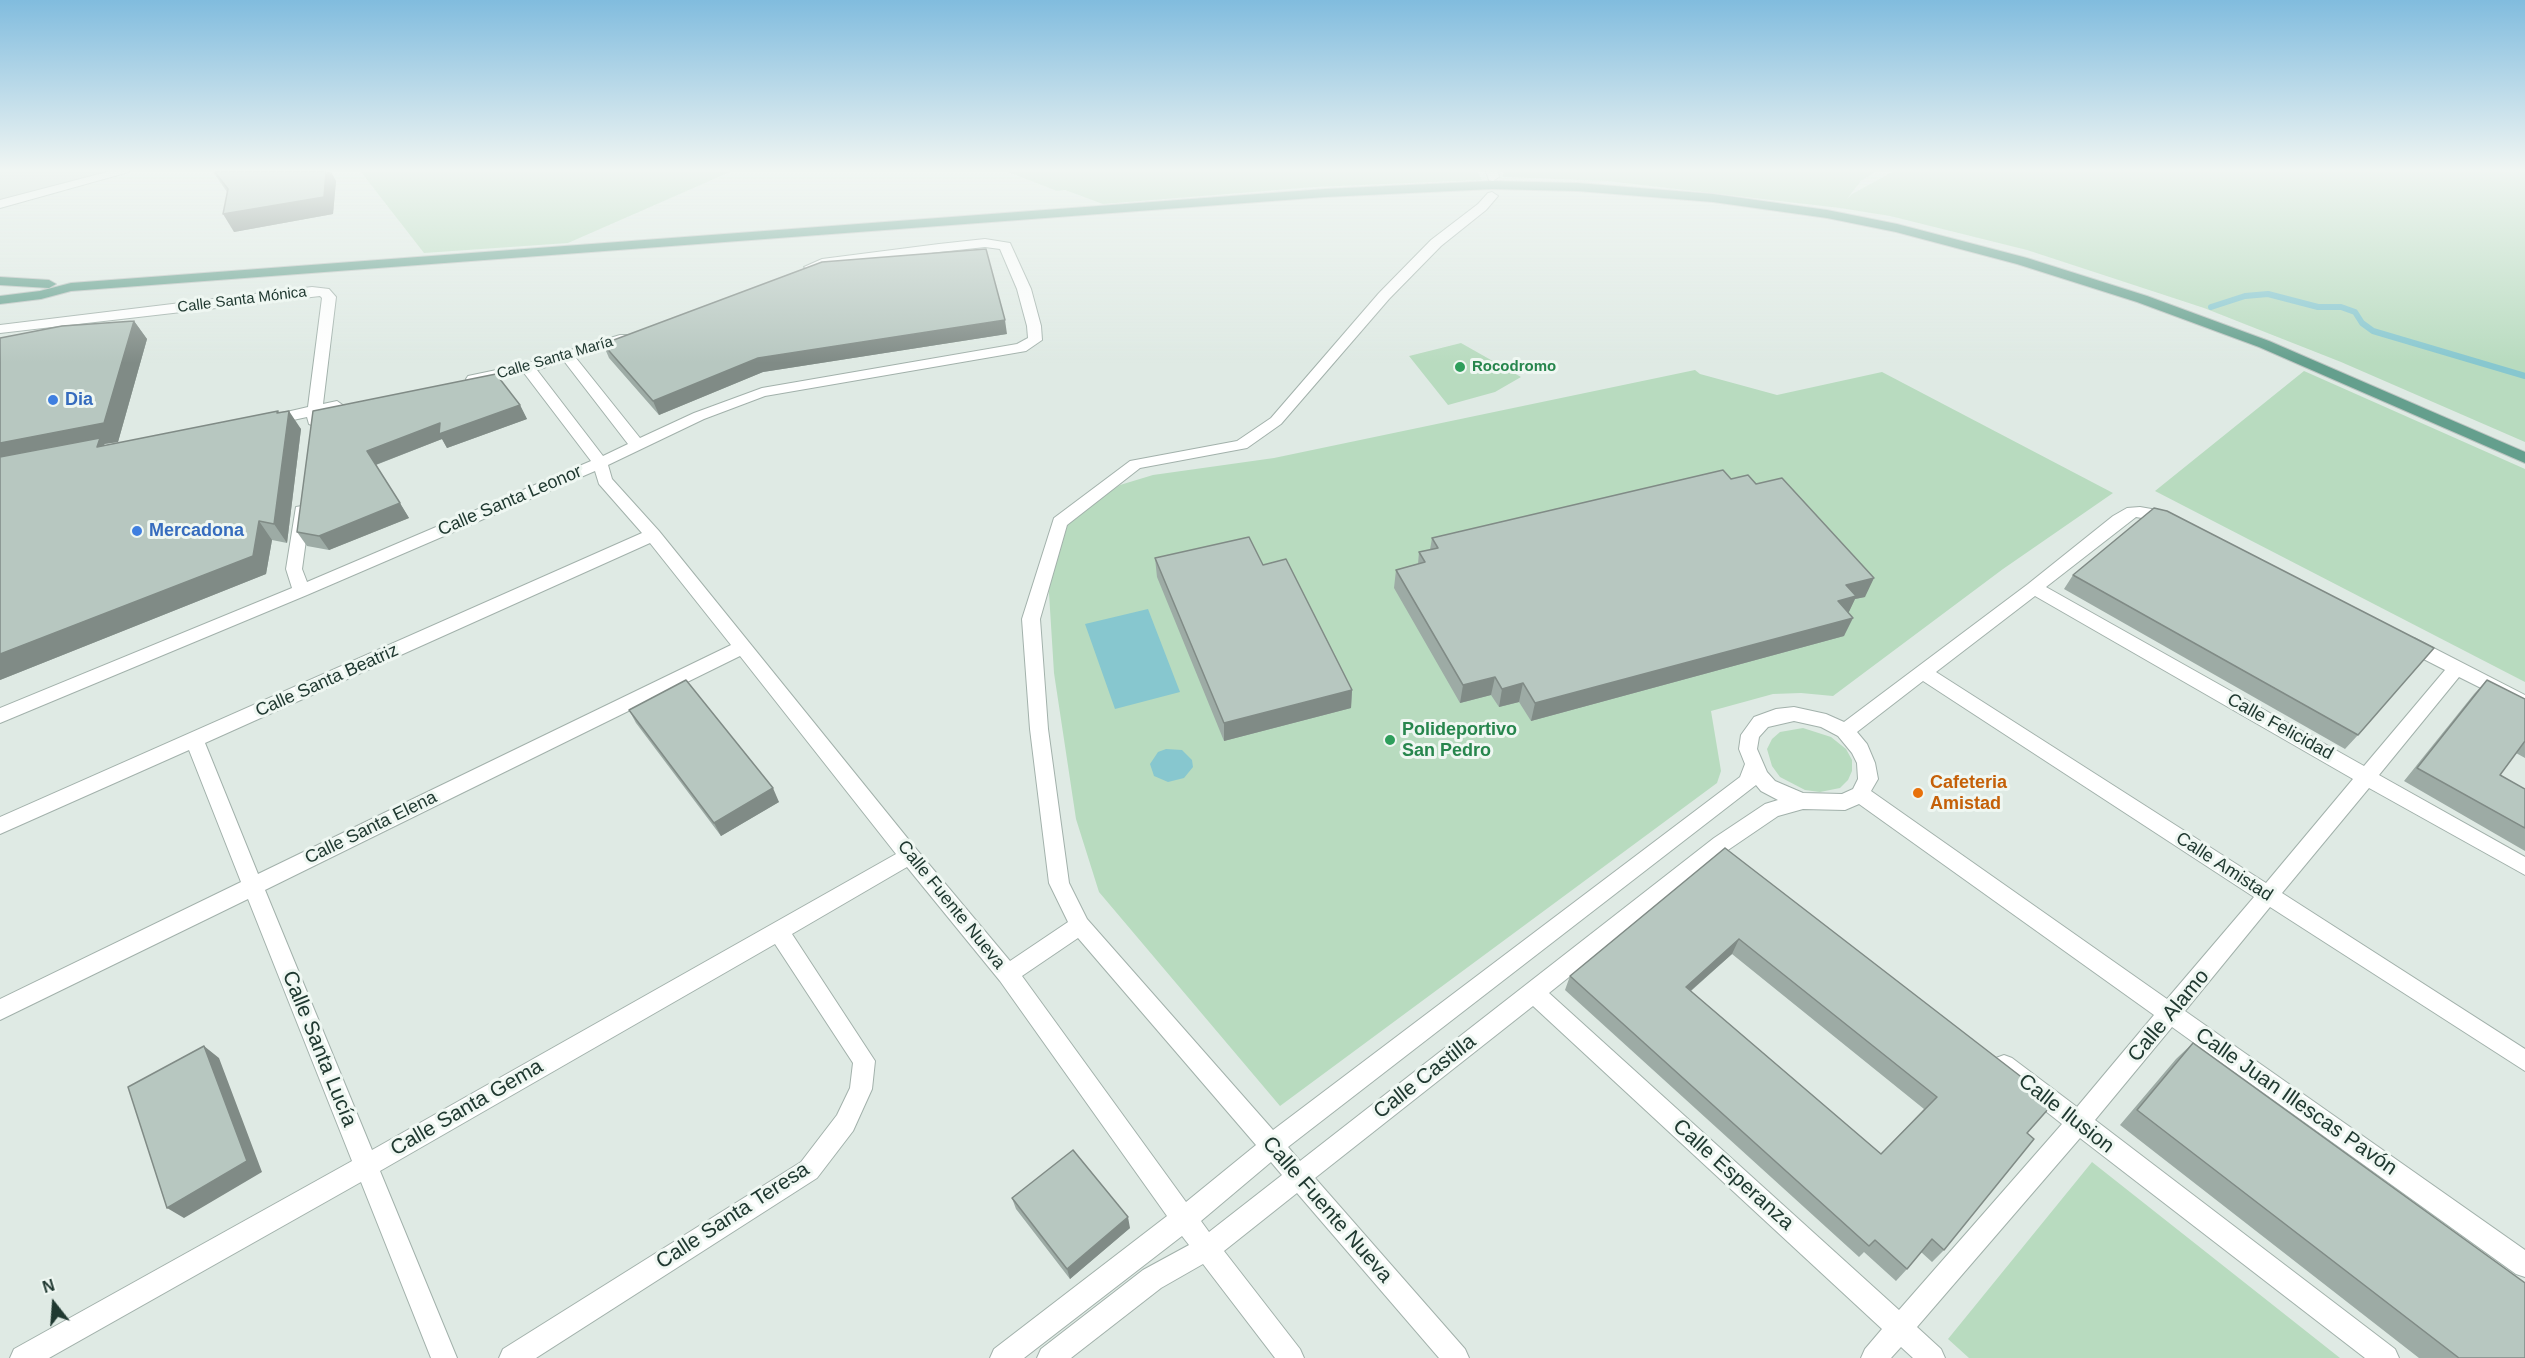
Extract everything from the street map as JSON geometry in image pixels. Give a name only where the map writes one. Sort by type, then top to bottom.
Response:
[{"type":"main road","points":[[0,281],[71,286],[754,235]]},
{"type":"main road","points":[[1926,235],[2022,261],[2142,299],[2253,340],[2525,458]]},
{"type":"main road","points":[[0,300],[41,294],[71,286]]},
{"type":"street","name":"Calle Fuente Nueva","points":[[1446,235],[1384,296],[1276,421],[1242,445],[1135,464],[1060,522],[1031,619],[1039,729],[1059,883],[1080,925],[1456,1358]]},
{"type":"street","name":"Calle Santa Leonor","points":[[0,716],[301,591],[600,463],[699,416],[762,392],[1021,348],[1035,340],[1034,326],[1024,289],[1005,246],[985,243],[939,248],[822,263],[797,272]]},
{"type":"street","name":"Calle Santa Mónica","points":[[0,329],[312,291],[324,292],[329,297],[312,433]]},
{"type":"street","name":"Calle Santa María","points":[[461,382],[528,368],[634,334]]},
{"type":"street","points":[[567,356],[637,445]]},
{"type":"street","name":"Calle Fuente Nueva","points":[[528,368],[600,463],[605,480],[653,535],[910,856],[1008,974],[1184,1219],[1291,1358]]},
{"type":"street","points":[[260,422],[349,404]]},
{"type":"street","points":[[301,591],[294,569],[304,490]]},
{"type":"street","points":[[1845,731],[2034,588],[2119,520],[2133,512],[2140,512],[2157,515],[2186,530]]},
{"type":"street","name":"Calle Santa Beatriz","points":[[0,826],[653,535]]},
{"type":"street","name":"Calle Felicidad","points":[[2034,588],[2525,867]]},
{"type":"street","points":[[2395,636],[2525,703]]},
{"type":"street","name":"Calle Santa Elena","points":[[0,1010],[743,647]]},
{"type":"street","name":"Calle Alamo","points":[[1874,1358],[2078,1123],[2457,668]]},
{"type":"street","name":"Calle Amistad","points":[[1923,672],[2525,1061]]},
{"type":"street","points":[[1806,715],[1826,721],[1845,731],[1860,749],[1866,763],[1868,779],[1860,794],[1845,802],[1803,801],[1768,786],[1753,766],[1748,749],[1750,735],[1761,722],[1776,716],[1806,715]]},
{"type":"street","name":"Calle Santa Lucía","points":[[194,740],[368,1165],[444,1358]]},
{"type":"street","points":[[1003,1358],[1184,1219],[1290,1131],[1748,781],[1753,766]]},
{"type":"street","name":"Calle Juan Illescas Pavón","points":[[1860,794],[2525,1265]]},
{"type":"street","name":"Calle Castilla","points":[[1050,1358],[1152,1279],[1207,1249],[1721,844],[1772,810],[1803,801]]},
{"type":"street","points":[[1721,844],[1739,859]]},
{"type":"street","name":"Calle Santa Gema","points":[[23,1358],[368,1165],[910,856]]},
{"type":"street","points":[[1008,974],[1080,925]]},
{"type":"street","name":"Calle Santa Teresa","points":[[512,1358],[809,1170],[845,1123],[861,1089],[864,1061],[777,930]]},
{"type":"street","name":"Calle Esperanza","points":[[1533,992],[1932,1358]]},
{"type":"street","name":"Calle Ilusion","points":[[1984,1050],[2386,1358]]},
{"type":"green space","points":[[410,235],[585,235],[568,243],[424,253]]},
{"type":"green space","points":[[1968,235],[2525,235],[2525,442],[2341,362],[2204,308],[2027,250]]},
{"type":"green space","name":"Rocodromo","points":[[1461,343],[1521,377],[1495,392],[1448,405],[1409,356]]},
{"type":"green space","name":"Polideportivo San Pedro","points":[[1695,370],[1700,374],[1777,395],[1882,372],[2113,493],[2003,569],[1833,696],[1801,693],[1773,694],[1711,711],[1721,771],[1717,783],[1280,1106],[1099,892],[1076,819],[1054,673],[1049,593],[1050,572],[1067,525],[1120,485],[1153,475],[1274,458]]},
{"type":"green space","points":[[2304,371],[2525,469],[2525,682],[2155,491]]},
{"type":"green space","points":[[1803,728],[1831,737],[1846,749],[1852,760],[1852,771],[1848,780],[1840,788],[1820,792],[1805,790],[1780,777],[1772,766],[1767,749],[1772,739],[1780,732]]},
{"type":"green space","points":[[2092,1162],[2340,1358],[1969,1358],[1948,1339]]},
{"type":"water","points":[[1148,609],[1180,692],[1115,709],[1085,624]]},
{"type":"water","points":[[1166,749],[1182,750],[1192,760],[1193,767],[1184,778],[1168,782],[1154,776],[1150,764],[1158,752]]},
{"type":"building","points":[[986,249],[1005,320],[758,358],[653,401],[603,344],[822,262]]},
{"type":"building","points":[[134,321],[104,423],[0,443],[0,338],[62,326]]},
{"type":"building","points":[[496,374],[520,405],[439,434],[440,423],[367,451],[400,503],[319,536],[297,532],[313,411]]},
{"type":"building","name":"Mercadona","points":[[278,411],[277,413],[289,411],[274,524],[259,521],[253,556],[0,654],[0,457],[100,438],[97,447]]},
{"type":"building","points":[[1723,470],[1731,479],[1748,475],[1756,484],[1782,478],[1874,578],[1846,585],[1856,596],[1838,601],[1853,618],[1535,703],[1523,683],[1502,689],[1495,677],[1463,685],[1396,570],[1425,562],[1419,552],[1438,548],[1432,538]]},
{"type":"building","points":[[2154,508],[2167,511],[2434,648],[2358,735],[2073,575]]},
{"type":"building","points":[[1249,537],[1263,565],[1286,559],[1352,690],[1224,723],[1155,558]]},
{"type":"building","points":[[686,680],[773,788],[714,823],[629,710]]},
{"type":"building","points":[[2487,680],[2525,699],[2525,741],[2500,775],[2525,789],[2525,828],[2417,768]]},
{"type":"building","points":[[1725,848],[2024,1079],[2020,1083],[2050,1107],[2027,1133],[2034,1139],[1944,1250],[1932,1239],[1907,1269],[1875,1240],[1869,1246],[1570,976]],"holes":[[[1739,939],[1937,1097],[1881,1154],[1686,987]]]},
{"type":"building","points":[[2193,1043],[2525,1283],[2525,1358],[2459,1358],[2137,1110]]},
{"type":"building","points":[[204,1046],[247,1161],[167,1208],[128,1087]]},
{"type":"building","points":[[1073,1150],[1128,1217],[1067,1269],[1012,1198]]},
{"type":"waterway","points":[[2211,307],[2245,296],[2268,294],[2318,307],[2341,307],[2355,312],[2362,323],[2373,331],[2525,376]]},
{"type":"place","name":"Rocodromo","points":[[1460,367]]},
{"type":"place","name":"Dia","points":[[53,400]]},
{"type":"place","name":"Mercadona","points":[[137,531]]},
{"type":"place","name":"Polideportivo San Pedro","points":[[1390,740]]},
{"type":"place","name":"Cafeteria Amistad","points":[[1918,793]]}]
